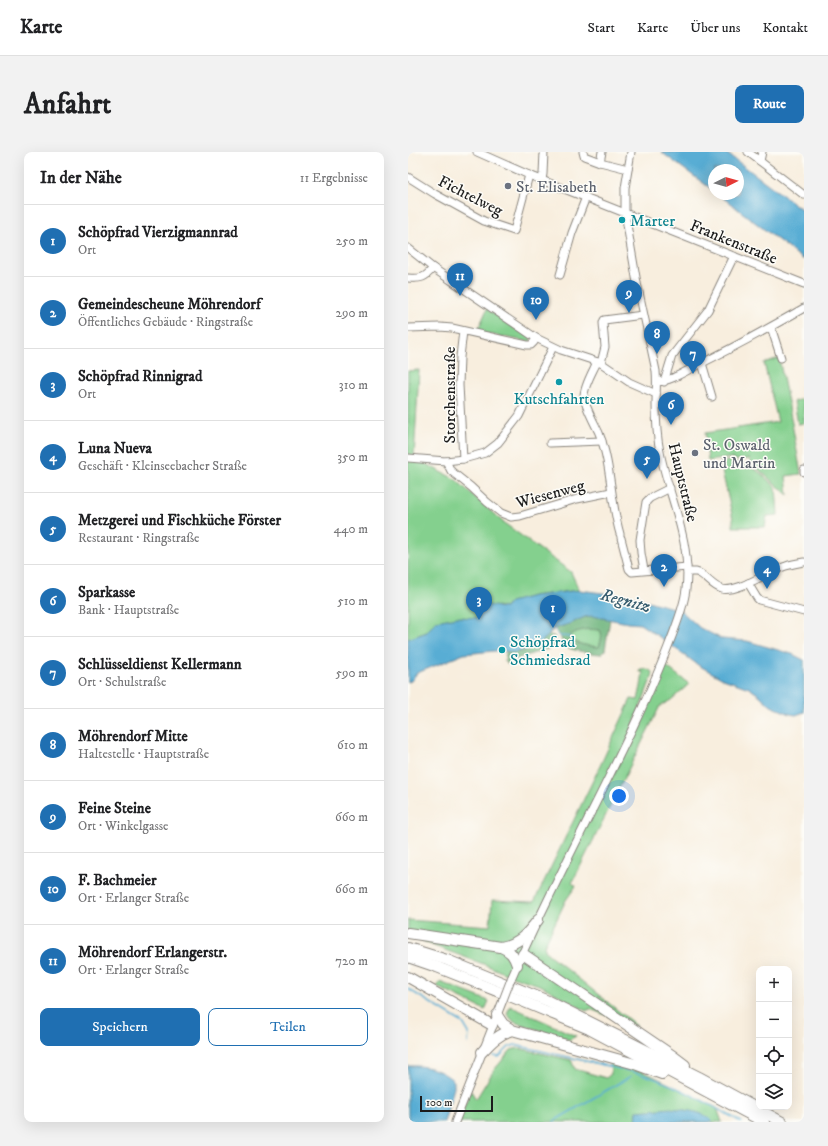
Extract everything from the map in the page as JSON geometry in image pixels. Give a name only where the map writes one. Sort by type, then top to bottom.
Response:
[{"type":"highway","points":[[501,947],[519,941],[531,930],[538,920]]},
{"type":"highway","points":[[408,933],[501,947],[511,952],[517,965]]},
{"type":"highway","points":[[408,948],[447,960],[548,1001],[699,1077],[782,1122]]},
{"type":"highway","points":[[523,954],[673,1056],[699,1077]]},
{"type":"highway","points":[[408,957],[438,967],[589,1029],[764,1122]]},
{"type":"highway","points":[[408,977],[492,1025]]},
{"type":"highway","points":[[497,1015],[503,1024],[512,1030],[635,1064],[701,1088]]},
{"type":"highway","points":[[482,1052],[501,1034],[512,1030]]},
{"type":"street","name":"Frankenstraße","points":[[477,152],[529,175],[804,284]]},
{"type":"street","points":[[542,180],[544,152]]},
{"type":"street","points":[[583,152],[584,156],[600,162],[628,169]]},
{"type":"street","points":[[600,162],[602,152]]},
{"type":"street","name":"Hauptstraße","points":[[455,1122],[492,1025],[517,965],[634,726],[661,664],[681,611],[686,589],[687,569],[682,528],[660,451],[656,394],[661,382],[656,371],[643,315],[625,213],[625,188],[631,152]]},
{"type":"street","points":[[748,152],[804,195]]},
{"type":"street","points":[[760,161],[762,152]]},
{"type":"street","name":"Fichtelweg","points":[[408,177],[434,194],[483,220],[514,231],[529,175]]},
{"type":"street","points":[[560,275],[572,233],[586,197]]},
{"type":"street","points":[[408,248],[433,268],[536,338],[554,347],[599,362],[629,382],[656,394]]},
{"type":"street","points":[[661,382],[672,356],[708,310],[734,256]]},
{"type":"street","points":[[408,278],[420,278],[427,276],[433,268]]},
{"type":"street","points":[[661,382],[702,363],[804,308]]},
{"type":"street","points":[[643,315],[604,320],[605,347],[586,388],[585,399],[607,455],[614,511],[630,570],[633,572],[644,570],[687,569],[699,573],[723,590],[733,589],[785,566],[804,562]]},
{"type":"street","points":[[771,327],[781,358]]},
{"type":"street","points":[[408,328],[452,328],[527,345],[531,345],[536,338]]},
{"type":"street","name":"Storchenstraße","points":[[463,331],[459,383],[463,459]]},
{"type":"street","points":[[408,458],[446,461],[463,459],[485,453],[498,443],[519,416],[554,347]]},
{"type":"street","points":[[702,363],[712,397]]},
{"type":"street","points":[[550,442],[602,441]]},
{"type":"street","name":"Wiesenweg","points":[[446,461],[451,471],[487,502],[501,512],[512,517],[577,499],[611,492]]},
{"type":"street","points":[[644,570],[640,540],[646,502],[659,493],[670,488]]},
{"type":"street","points":[[748,583],[759,600],[804,612]]},
{"type":"green space","points":[[487,309],[531,338],[530,342],[477,332]]},
{"type":"green space","points":[[779,358],[801,474],[786,476],[788,495],[751,463],[750,459],[736,460],[731,458],[708,461],[705,433],[778,422],[764,363]]},
{"type":"green space","points":[[419,370],[414,458],[455,479],[504,523],[571,572],[579,590],[533,596],[508,604],[505,608],[497,606],[480,618],[427,632],[408,639],[408,371]]},
{"type":"green space","points":[[804,399],[804,423],[798,424],[794,401]]},
{"type":"green space","points":[[728,461],[740,463],[741,465],[746,465],[755,469],[776,487],[778,515],[767,516],[765,527],[733,527],[733,519],[720,462]]},
{"type":"green space","points":[[592,616],[610,619],[605,650],[602,654],[574,650],[567,647],[564,645],[560,635],[557,633],[556,628],[585,617]],"holes":[[[588,629],[600,630],[602,636],[599,647],[579,644],[569,638],[573,634],[580,631]]]},
{"type":"green space","points":[[588,629],[600,630],[602,636],[599,647],[579,644],[569,638],[575,633]]},
{"type":"green space","points":[[549,635],[554,636],[556,643],[554,647],[519,658],[511,663],[507,664],[505,662],[506,651],[518,652],[529,649],[540,643]]},
{"type":"green space","points":[[666,666],[689,684],[671,700],[660,706],[572,883],[576,886],[566,900],[544,946],[546,952],[638,1027],[590,1009],[586,1011],[542,986],[506,974],[434,946],[408,934],[408,920],[490,926],[492,900],[534,902],[631,699],[638,700],[643,672],[639,672],[639,670],[647,669],[653,674],[614,775]]},
{"type":"green space","points":[[440,982],[489,1001],[485,1010],[437,987]]},
{"type":"green space","points":[[510,1006],[576,1036],[569,1040],[514,1022],[507,1014]]},
{"type":"green space","points":[[518,1048],[571,1060],[575,1069],[606,1078],[611,1074],[610,1061],[636,1068],[717,1108],[722,1122],[457,1122],[471,1091],[476,1099],[494,1070],[511,1050]]},
{"type":"water","points":[[661,152],[725,152],[741,164],[708,164],[708,187]]},
{"type":"water","points":[[744,166],[804,211],[804,260],[726,200],[744,200]]},
{"type":"water","name":"Regnitz","points":[[579,590],[634,597],[680,610],[700,628],[722,639],[747,641],[792,654],[804,660],[804,712],[796,715],[790,714],[771,706],[749,688],[723,679],[698,665],[640,624],[592,616],[585,617],[556,628],[551,631],[549,635],[539,644],[518,652],[494,651],[464,654],[417,673],[411,681],[408,682],[408,639],[427,632],[436,621],[457,617],[479,618],[479,612],[482,608],[488,605],[505,608],[510,602],[533,596]]},
{"type":"water","points":[[408,1066],[427,1067],[443,1073],[454,1081],[454,1088],[444,1122],[408,1122]]},
{"type":"water","points":[[671,1108],[700,1113],[710,1118],[713,1122],[636,1122],[637,1111]]},
{"type":"waterway","points":[[555,628],[559,636],[570,637]]},
{"type":"waterway","points":[[408,989],[463,1023],[469,1033],[468,1043]]},
{"type":"waterway","points":[[493,1056],[499,1057],[509,1047],[515,1045],[634,1072],[676,1087],[741,1122]]},
{"type":"waterway","points":[[554,1121],[631,1076]]},
{"type":"place","name":"St. Elisabeth","points":[[508,186]]},
{"type":"place","name":"Marter","points":[[622,220]]},
{"type":"place","name":"Möhrendorf Erlangerstr.","points":[[460,296]]},
{"type":"place","name":"Feine Steine","points":[[629,313]]},
{"type":"place","name":"F. Bachmeier","points":[[536,320]]},
{"type":"place","name":"Möhrendorf Mitte","points":[[657,354]]},
{"type":"place","name":"Schlüsseldienst Kellermann","points":[[693,374]]},
{"type":"place","name":"Kutschfahrten","points":[[559,382]]},
{"type":"place","name":"Sparkasse","points":[[671,425]]},
{"type":"place","name":"St. Oswald und Martin","points":[[695,453]]},
{"type":"place","name":"Metzgerei und Fischküche Förster","points":[[647,479]]},
{"type":"place","name":"Gemeindescheune Möhrendorf","points":[[664,587]]},
{"type":"place","name":"Luna Nueva","points":[[767,589]]},
{"type":"place","name":"Schöpfrad Rinnigrad","points":[[479,620]]},
{"type":"place","name":"Schöpfrad Vierzigmannrad","points":[[553,628]]},
{"type":"place","name":"Schöpfrad Schmiedsrad","points":[[502,650]]}]
